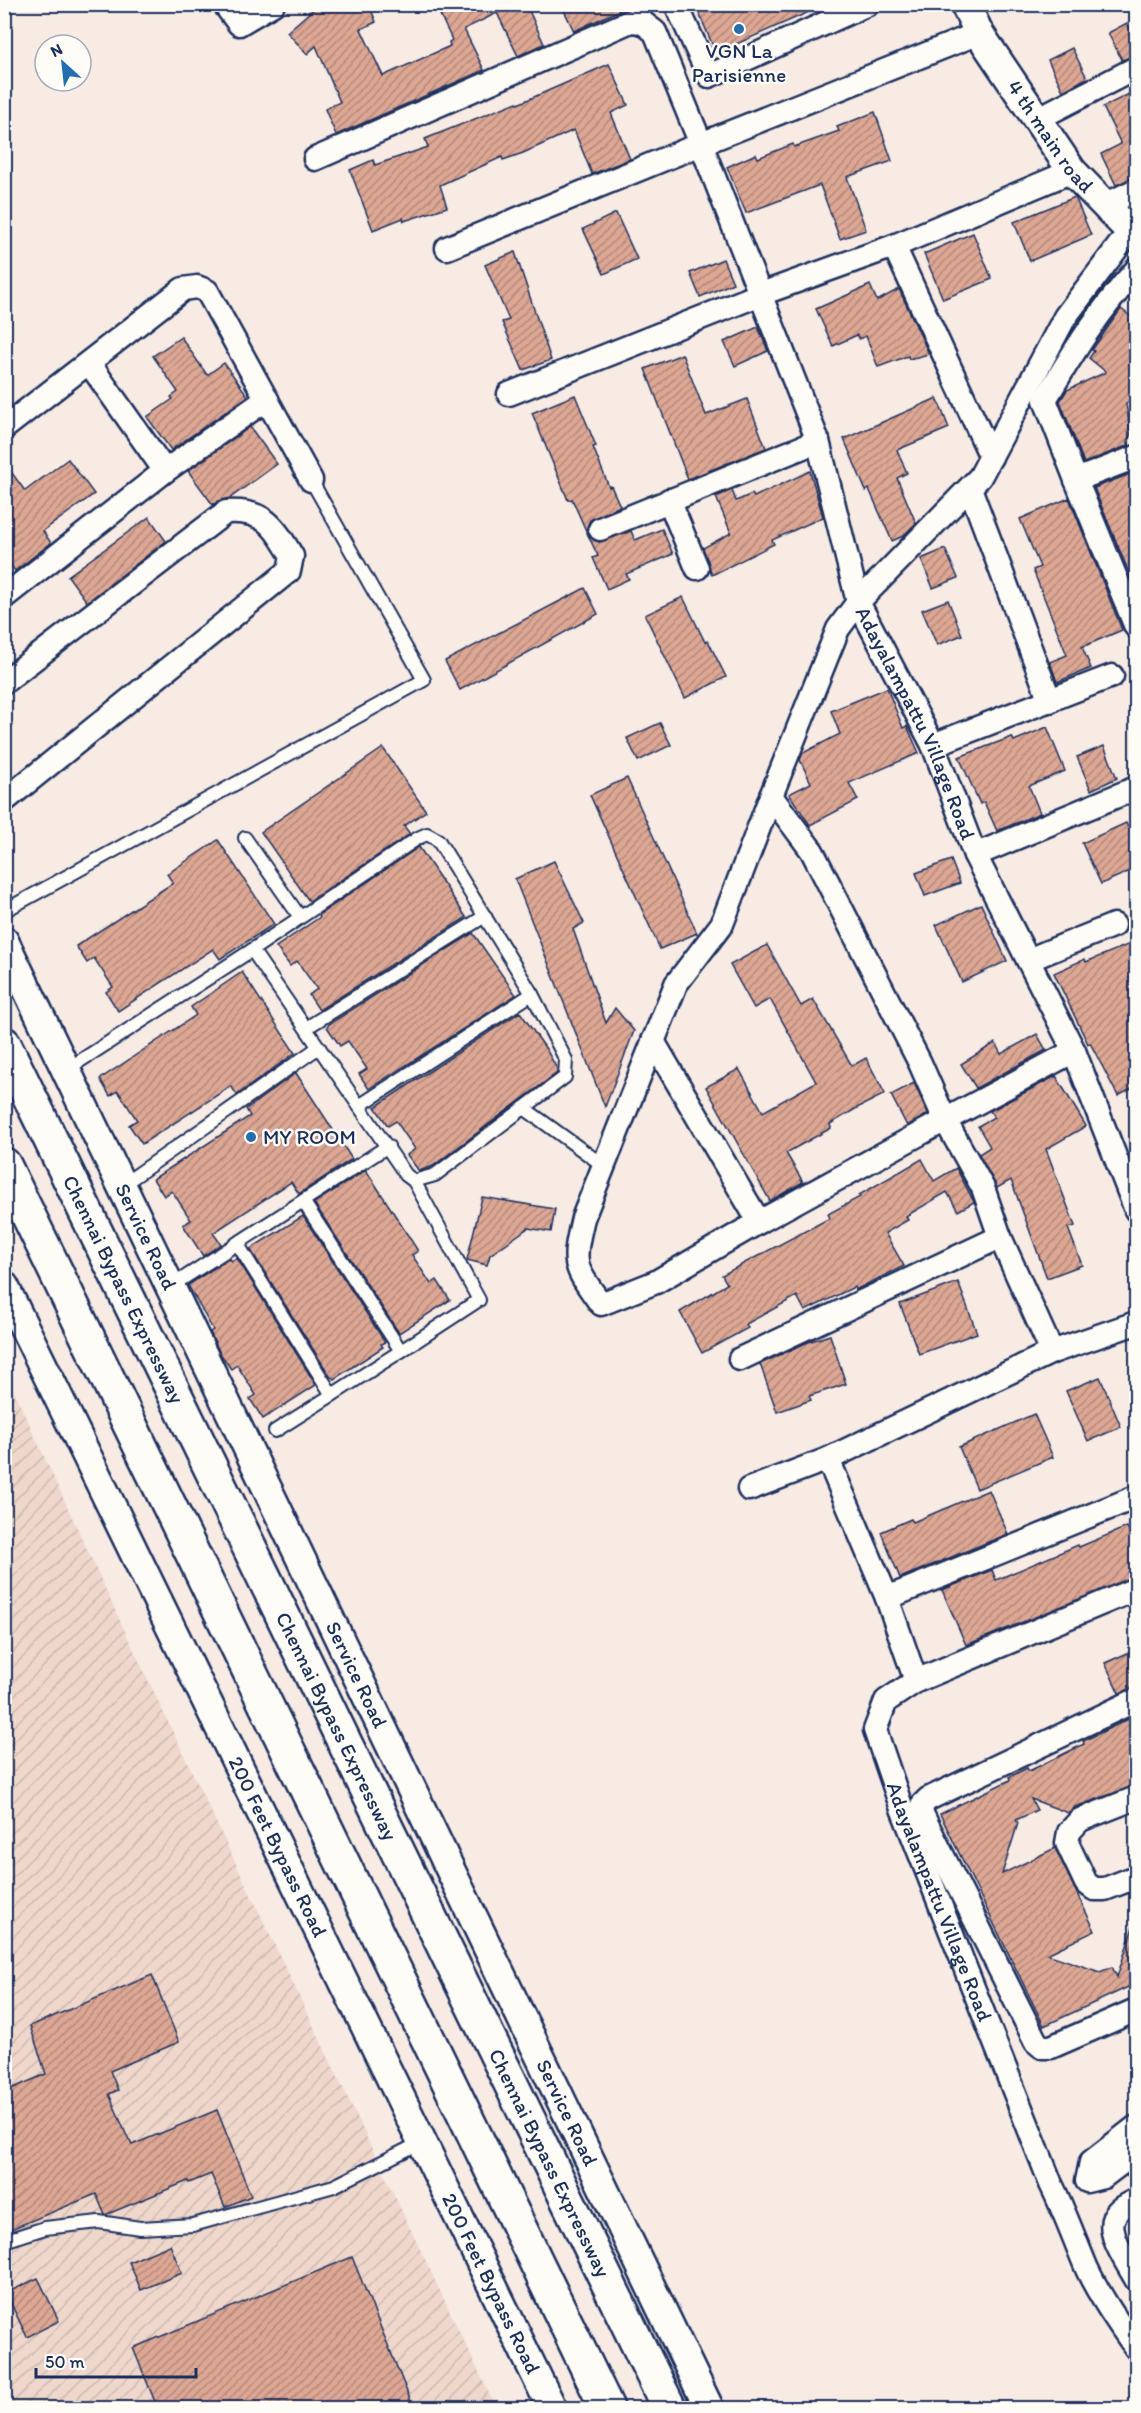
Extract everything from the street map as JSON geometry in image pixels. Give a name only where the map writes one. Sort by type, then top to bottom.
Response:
[{"type":"highway","name":"Chennai Bypass Expressway","points":[[4,1044],[669,2409]]},
{"type":"highway","points":[[4,1165],[607,2409]]},
{"type":"street","points":[[224,4],[238,24],[273,4]]},
{"type":"street","points":[[676,4],[709,76],[868,4]]},
{"type":"street","name":"4 th main road","points":[[965,4],[979,33],[1072,171],[1133,230]]},
{"type":"street","points":[[315,159],[631,21],[642,22],[655,32],[818,441],[858,602],[838,629],[722,924],[676,984],[583,1218],[575,1250],[578,1272],[601,1304],[656,1282],[759,1222],[1074,1051]]},
{"type":"street","points":[[447,248],[979,33]]},
{"type":"street","points":[[1036,119],[1137,68]]},
{"type":"street","points":[[509,394],[761,294],[894,246],[1072,171]]},
{"type":"street","points":[[1105,205],[1137,190]]},
{"type":"street","name":"Adayalampattu Village Road","points":[[1133,230],[1065,317],[980,477],[858,602],[933,745],[975,855],[1074,1051],[1135,1203]]},
{"type":"street","points":[[894,246],[991,457]]},
{"type":"street","points":[[1137,270],[1116,292],[1077,344],[1045,400],[1076,480],[1130,589],[1137,627]]},
{"type":"street","points":[[4,428],[183,289],[197,287],[207,291],[311,480]]},
{"type":"street","points":[[89,363],[165,471]]},
{"type":"street","points":[[4,597],[165,471],[267,399]]},
{"type":"street","points":[[600,529],[818,441]]},
{"type":"street","points":[[1076,480],[1137,457]]},
{"type":"street","points":[[970,488],[1050,701]]},
{"type":"street","points":[[669,501],[698,568]]},
{"type":"street","points":[[4,682],[226,512],[244,511],[262,517],[277,531],[292,556],[289,571],[4,801]]},
{"type":"street","points":[[933,745],[1112,676]]},
{"type":"street","points":[[975,855],[1137,788]]},
{"type":"street","points":[[771,796],[812,851],[920,1063],[945,1120],[983,1188],[1000,1237],[1052,1352]]},
{"type":"street","points":[[1028,960],[1114,925]]},
{"type":"street","name":"Service Road","points":[[4,941],[709,2409]]},
{"type":"street","points":[[653,1041],[759,1222]]},
{"type":"street","points":[[740,1359],[1000,1237]]},
{"type":"street","name":"200 Feet Bypass Road","points":[[4,1286],[552,2409]]},
{"type":"street","points":[[749,1489],[828,1459],[1052,1352],[1137,1323]]},
{"type":"street","points":[[828,1459],[886,1598],[916,1681]]},
{"type":"street","points":[[886,1598],[1137,1497]]},
{"type":"street","name":"Adayalampattu Village Road","points":[[1137,1590],[916,1681],[886,1701],[875,1730],[910,1828],[1088,2270],[1113,2316],[1137,2348]]},
{"type":"street","points":[[1137,1700],[928,1799],[922,1805],[921,1812],[1036,2042],[1042,2047],[1051,2047],[1137,2010]]},
{"type":"street","points":[[1137,1798],[1080,1820],[1069,1832],[1066,1843],[1086,1883],[1094,1889],[1105,1889],[1137,1877]]},
{"type":"street","points":[[1087,2181],[1091,2162],[1137,2127]]},
{"type":"street","points":[[1058,2199],[1087,2181],[1103,2177],[1137,2152]]},
{"type":"street","points":[[1137,2200],[1121,2208],[1114,2217],[1113,2227],[1118,2248],[1137,2279]]},
{"type":"lane","points":[[4,911],[424,680],[311,480]]},
{"type":"lane","points":[[65,1070],[427,834],[438,840],[532,994],[566,1060],[566,1069],[564,1077],[435,1174],[414,1181]]},
{"type":"lane","points":[[245,838],[300,917]]},
{"type":"lane","points":[[306,1028],[485,916]]},
{"type":"lane","points":[[252,950],[406,1175],[414,1181],[479,1300],[275,1431]]},
{"type":"lane","points":[[359,1106],[532,994]]},
{"type":"lane","points":[[121,1187],[319,1047]]},
{"type":"lane","points":[[524,1108],[604,1166]]},
{"type":"lane","points":[[176,1283],[387,1146]]},
{"type":"lane","points":[[303,1201],[401,1351]]},
{"type":"lane","points":[[237,1243],[332,1395]]},
{"type":"lane","points":[[4,2241],[45,2228],[99,2222],[140,2228],[193,2225],[334,2186],[422,2142]]},
{"type":"shaded area","points":[[4,1370],[128,1638],[496,2408],[5,2408]]},
{"type":"building","points":[[319,4],[369,4],[376,22],[361,29],[383,76],[450,46],[449,42],[452,40],[435,4],[526,4],[544,44],[518,56],[497,13],[464,29],[484,70],[336,135],[325,109],[340,102],[316,46],[307,54],[287,32]]},
{"type":"building","points":[[561,4],[633,4],[574,31]]},
{"type":"building","name":"VGN La Parisienne","points":[[695,4],[827,4],[716,53]]},
{"type":"building","points":[[1127,23],[1137,41],[1137,55],[1122,60],[1108,33]]},
{"type":"building","points":[[1072,48],[1087,78],[1063,91],[1048,60]]},
{"type":"building","points":[[609,64],[628,105],[611,113],[630,159],[592,174],[574,130],[523,153],[503,160],[502,157],[440,185],[447,207],[404,221],[403,218],[373,230],[350,170],[373,160],[375,165],[428,147],[425,139],[517,102],[518,104]]},
{"type":"building","points":[[1137,90],[1137,177],[1116,185],[1101,154],[1121,144],[1103,107]]},
{"type":"building","points":[[875,112],[892,161],[847,177],[866,230],[840,239],[820,185],[746,213],[727,167],[756,154],[758,158],[793,144],[794,147],[839,131],[837,127]]},
{"type":"building","points":[[1075,197],[1091,235],[1030,261],[1014,222]]},
{"type":"building","points":[[616,213],[637,259],[604,274],[583,229]]},
{"type":"building","points":[[973,233],[992,279],[943,299],[924,254]]},
{"type":"building","points":[[515,252],[551,360],[523,370],[502,322],[509,320],[485,265]]},
{"type":"building","points":[[723,259],[733,283],[700,297],[690,273]]},
{"type":"building","points":[[870,285],[877,301],[899,289],[929,354],[909,359],[908,356],[878,367],[866,336],[859,339],[857,335],[833,346],[816,309]]},
{"type":"building","points":[[1121,309],[1137,321],[1137,392],[1126,404],[1131,434],[1127,441],[1129,445],[1084,463],[1060,401],[1067,390],[1106,372],[1089,358],[1094,351],[1092,350]]},
{"type":"building","points":[[758,327],[768,351],[735,366],[724,342]]},
{"type":"building","points":[[181,337],[207,375],[224,363],[248,396],[171,450],[147,417],[173,399],[171,397],[178,392],[153,356]]},
{"type":"building","points":[[682,354],[706,415],[747,399],[766,448],[688,479],[645,369]]},
{"type":"building","points":[[575,395],[596,446],[593,447],[609,487],[611,486],[620,506],[590,520],[587,533],[572,499],[568,500],[532,413]]},
{"type":"building","points":[[937,398],[949,428],[897,450],[907,473],[897,478],[916,523],[903,536],[892,541],[869,489],[866,491],[844,439]]},
{"type":"building","points":[[250,427],[277,464],[230,498],[213,505],[188,471]]},
{"type":"building","points":[[68,459],[94,494],[43,531],[51,543],[15,571],[4,556],[4,462],[25,491]]},
{"type":"building","points":[[810,471],[823,517],[772,540],[774,544],[712,575],[703,548],[731,533],[716,497],[732,490],[736,501],[752,494],[754,497]]},
{"type":"building","points":[[1130,474],[1137,489],[1137,592],[1094,488]]},
{"type":"building","points":[[1069,498],[1122,630],[1082,647],[1091,668],[1057,682],[1050,662],[1067,655],[1033,570],[1040,567],[1020,519]]},
{"type":"building","points":[[149,517],[166,541],[87,602],[68,576]]},
{"type":"building","points":[[662,529],[673,554],[626,574],[629,579],[607,589],[593,558],[598,556],[588,535],[599,542],[631,531],[635,540]]},
{"type":"building","points":[[945,549],[958,578],[933,588],[921,559]]},
{"type":"building","points":[[585,588],[598,614],[460,690],[445,661]]},
{"type":"building","points":[[683,597],[705,642],[708,641],[726,677],[685,698],[645,615]]},
{"type":"building","points":[[948,600],[962,635],[937,645],[922,610]]},
{"type":"building","points":[[887,688],[903,728],[907,726],[919,753],[849,783],[858,800],[810,825],[789,794],[811,783],[800,760],[803,753],[840,734],[831,711]]},
{"type":"building","points":[[660,723],[671,745],[638,761],[627,738]]},
{"type":"building","points":[[1047,727],[1065,771],[1029,786],[1040,813],[997,831],[984,802],[980,804],[959,757],[1012,737],[1014,741]]},
{"type":"building","points":[[1104,746],[1117,778],[1091,790],[1077,757]]},
{"type":"building","points":[[383,748],[426,811],[404,826],[410,834],[309,901],[261,832]]},
{"type":"building","points":[[627,778],[697,933],[660,949],[590,795]]},
{"type":"building","points":[[1126,823],[1137,847],[1137,868],[1101,884],[1082,843]]},
{"type":"building","points":[[218,840],[274,924],[220,959],[213,949],[118,1011],[106,992],[113,987],[94,958],[87,963],[76,946],[173,883],[167,874]]},
{"type":"building","points":[[419,847],[466,917],[319,1010],[309,995],[317,989],[297,961],[290,966],[276,947]]},
{"type":"building","points":[[951,860],[960,883],[925,896],[916,873]]},
{"type":"building","points":[[554,861],[584,923],[573,929],[606,1023],[615,1008],[634,1031],[605,1107],[515,879]]},
{"type":"building","points":[[981,904],[1007,961],[962,982],[936,925]]},
{"type":"building","points":[[473,933],[516,995],[369,1089],[359,1074],[367,1069],[348,1041],[340,1046],[327,1027],[329,1024]]},
{"type":"building","points":[[1137,941],[1137,1086],[1118,1096],[1090,1043],[1088,1044],[1054,973],[1085,959],[1086,962]]},
{"type":"building","points":[[767,945],[801,1006],[813,999],[852,1066],[866,1058],[885,1094],[830,1124],[831,1128],[786,1153],[803,1182],[770,1201],[706,1087],[739,1069],[763,1112],[816,1082],[770,999],[754,1008],[730,965]]},
{"type":"building","points":[[242,972],[295,1053],[237,1095],[231,1086],[142,1144],[129,1125],[137,1120],[118,1091],[110,1096],[100,1079],[196,1015],[191,1007]]},
{"type":"building","points":[[520,1012],[546,1049],[557,1073],[433,1166],[419,1171],[407,1155],[415,1149],[396,1121],[388,1126],[375,1107]]},
{"type":"building","points":[[1037,1034],[1046,1050],[976,1088],[961,1064],[995,1043],[1001,1054]]},
{"type":"building","points":[[296,1073],[352,1159],[299,1194],[291,1182],[213,1233],[221,1244],[203,1256],[183,1225],[191,1220],[172,1191],[164,1196],[153,1179],[250,1116],[246,1109]]},
{"type":"building","points":[[1056,1076],[1086,1126],[1046,1149],[1075,1226],[1068,1228],[1082,1265],[1047,1278],[1011,1180],[997,1188],[979,1154],[990,1147],[978,1126],[994,1117],[990,1111]]},
{"type":"building","points":[[914,1083],[928,1114],[907,1126],[891,1095]]},
{"type":"building","points":[[922,1159],[934,1181],[956,1168],[974,1202],[958,1211],[947,1192],[906,1216],[908,1220],[885,1233],[904,1266],[805,1311],[797,1296],[746,1324],[748,1328],[702,1353],[680,1312],[727,1284],[722,1275],[830,1218],[828,1214]]},
{"type":"building","points":[[366,1170],[418,1251],[412,1255],[431,1284],[437,1280],[450,1300],[399,1333],[314,1203]]},
{"type":"building","points":[[482,1197],[555,1209],[551,1232],[528,1228],[490,1255],[487,1265],[467,1260]]},
{"type":"building","points":[[303,1216],[385,1342],[381,1344],[383,1347],[334,1379],[250,1249]]},
{"type":"building","points":[[230,1258],[231,1261],[237,1258],[316,1385],[263,1419],[250,1399],[256,1395],[237,1365],[231,1369],[220,1353],[210,1332],[213,1330],[188,1285]]},
{"type":"building","points":[[958,1282],[977,1333],[919,1354],[900,1304]]},
{"type":"building","points":[[830,1335],[846,1384],[809,1396],[811,1400],[777,1412],[760,1364],[808,1342]]},
{"type":"building","points":[[1100,1377],[1121,1427],[1088,1441],[1066,1391]]},
{"type":"building","points":[[1034,1414],[1053,1457],[977,1489],[959,1447]]},
{"type":"building","points":[[989,1490],[1008,1534],[900,1578],[881,1532],[911,1519],[913,1522]]},
{"type":"building","points":[[1127,1527],[1137,1552],[1137,1576],[966,1645],[942,1590],[992,1570],[996,1580]]},
{"type":"building","points":[[1137,1649],[1137,1687],[1119,1693],[1105,1663]]},
{"type":"building","points":[[1137,1715],[1137,1785],[1075,1807],[1068,1813],[1031,1799],[1037,1810],[1016,1820],[1018,1823],[1002,1874],[1055,1848],[1095,1931],[1047,1954],[1100,1972],[1112,1967],[1117,1977],[1133,1927],[1137,1927],[1137,1983],[1044,2026],[940,1814],[1010,1780],[1009,1777],[1027,1768],[1029,1771],[1084,1744],[1083,1741]]},
{"type":"building","points":[[152,1975],[179,2042],[110,2071],[118,2090],[109,2094],[126,2134],[132,2145],[217,2110],[251,2196],[225,2207],[211,2174],[105,2215],[96,2194],[4,2232],[4,2092],[46,2074],[30,2026]]},
{"type":"building","points":[[170,2245],[182,2273],[141,2290],[129,2262]]},
{"type":"building","points":[[352,2257],[414,2409],[158,2409],[133,2348]]},
{"type":"building","points":[[38,2278],[59,2321],[27,2337],[6,2293]]},
{"type":"place","name":"VGN La Parisienne","points":[[739,29]]},
{"type":"place","name":"MY ROOM","points":[[251,1137]]}]
